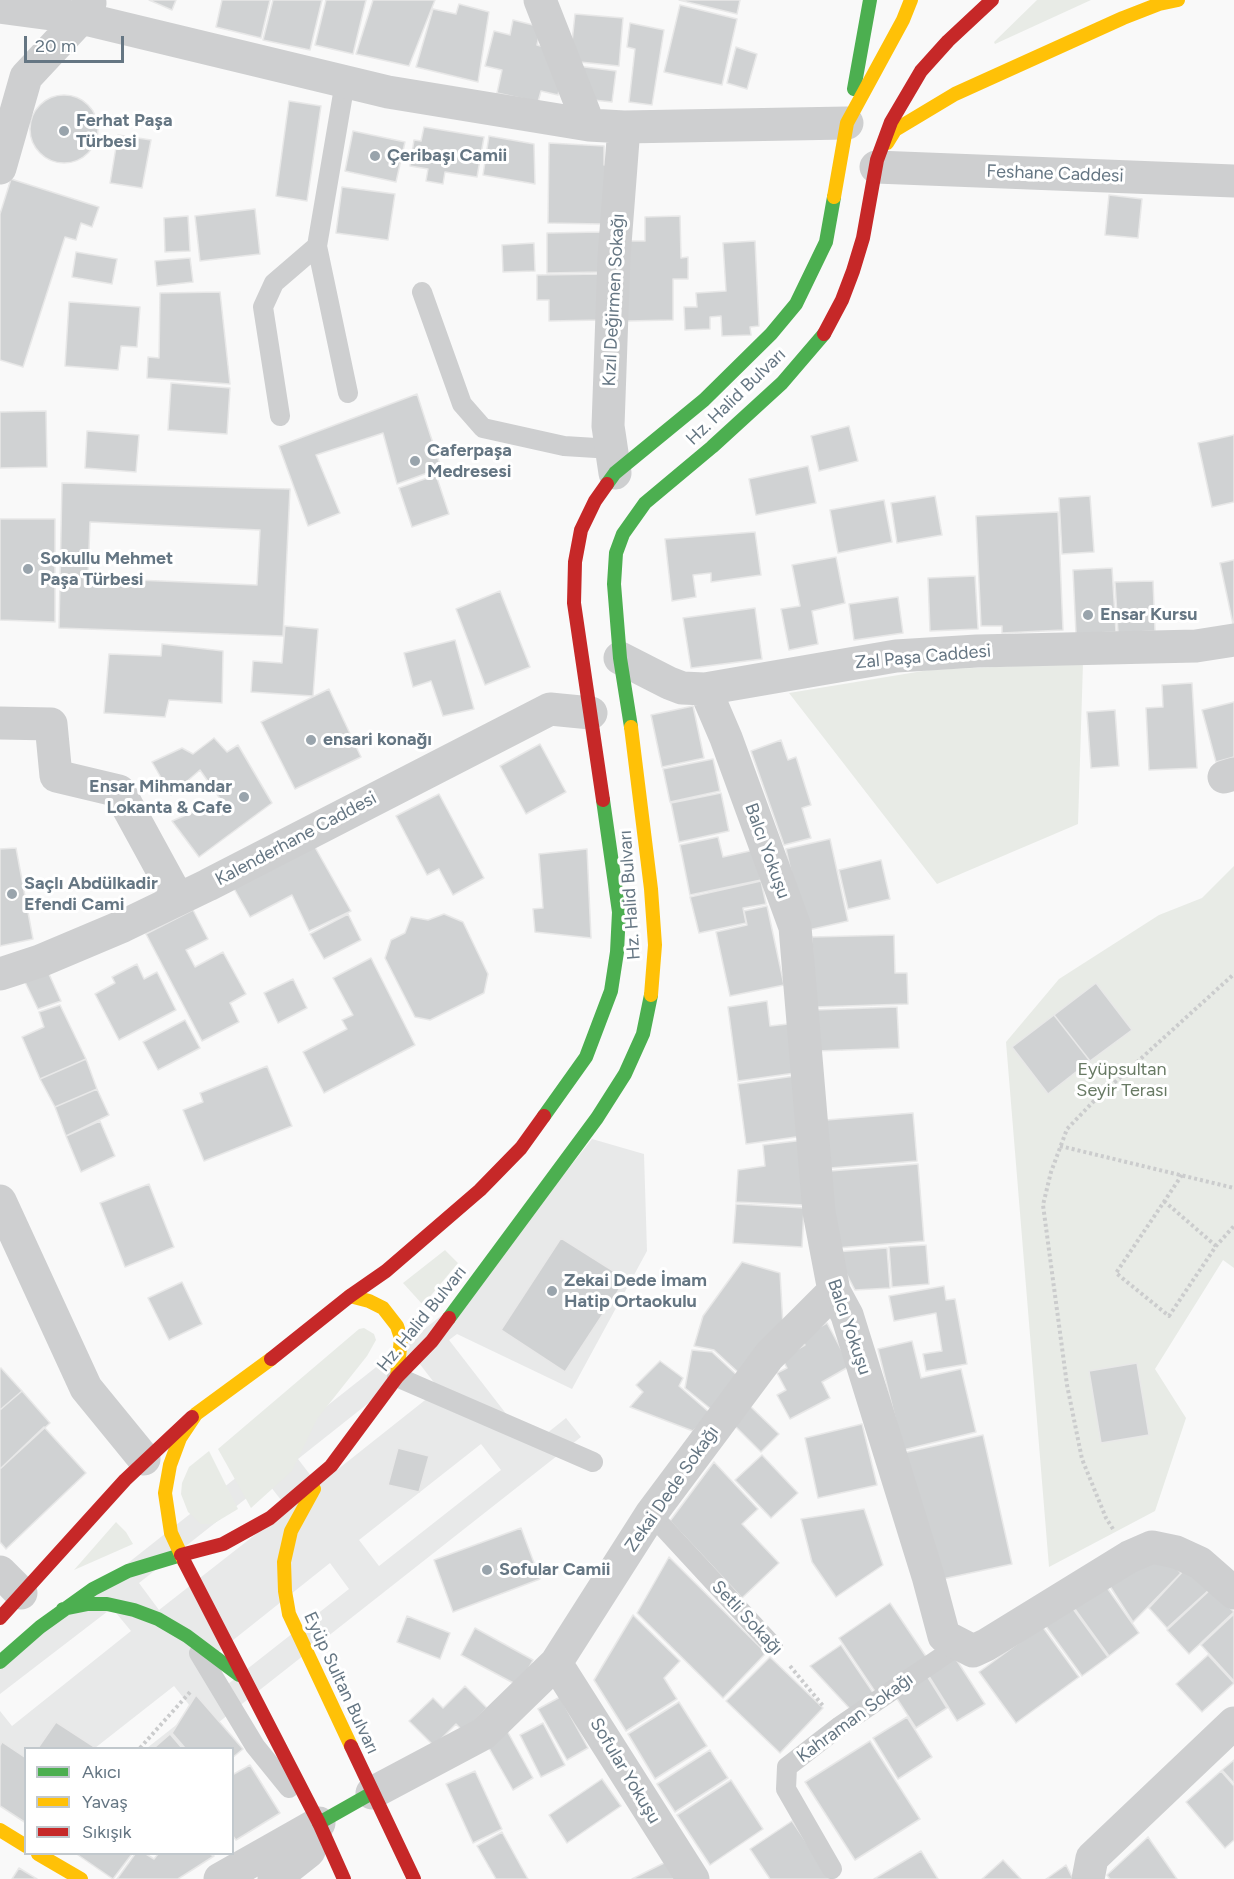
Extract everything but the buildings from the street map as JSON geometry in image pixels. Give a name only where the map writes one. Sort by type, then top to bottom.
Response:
[{"type":"main road","points":[[847,123],[861,58],[870,0]]},
{"type":"main road","name":"Hz. Halid Bulvarı","points":[[0,1618],[11,1583],[144,1460],[196,1414],[260,1369],[350,1296],[386,1271],[480,1190],[521,1148],[586,1057],[611,991],[619,912],[573,603],[575,562],[581,530],[614,461],[704,400],[771,334],[796,304],[826,242],[847,123],[903,20],[911,0]]},
{"type":"main road","name":"Hz. Halid Bulvarı","points":[[0,1662],[22,1641],[93,1589],[128,1571],[223,1544],[261,1524],[331,1466],[397,1377],[432,1341],[597,1118],[625,1074],[643,1034],[652,991],[655,945],[650,878],[620,658],[614,584],[616,553],[623,534],[645,503],[712,447],[782,383],[824,333],[842,300],[853,272],[863,238],[876,163],[891,122],[921,71],[948,41],[992,0]]},
{"type":"main road","points":[[876,163],[895,130],[955,94],[1123,18],[1159,4],[1178,0]]},
{"type":"main road","points":[[350,1296],[383,1308],[397,1326],[401,1338],[401,1350],[397,1377]]},
{"type":"main road","points":[[196,1414],[180,1438],[170,1465],[165,1493],[171,1533],[196,1588],[247,1681],[344,1879]]},
{"type":"main road","name":"Eyüp Sultan Bulvarı","points":[[331,1466],[306,1501],[291,1531],[284,1562],[289,1614],[414,1879]]},
{"type":"main road","points":[[63,1609],[88,1604],[107,1604],[134,1610],[158,1619],[187,1636],[247,1681]]},
{"type":"main road","points":[[312,1810],[372,1793]]},
{"type":"main road","points":[[0,1830],[24,1845]]},
{"type":"main road","points":[[40,1855],[81,1879]]},
{"type":"street","points":[[540,0],[589,125]]},
{"type":"street","points":[[12,6],[86,9],[388,92],[589,125],[624,127],[847,123]]},
{"type":"street","points":[[0,168],[13,79],[86,9]]},
{"type":"street","name":"Kızıl Değirmen Sokağı","points":[[614,461],[608,426],[612,313],[624,127]]},
{"type":"street","name":"Feshane Caddesi","points":[[876,163],[1234,181]]},
{"type":"street","name":"Zal Paşa Caddesi","points":[[620,658],[682,688],[705,689],[896,656],[988,651],[1197,646],[1234,640]]},
{"type":"street","name":"Balcı Yokuşu","points":[[705,689],[726,738],[795,927],[819,1212],[834,1291],[847,1315],[928,1576],[944,1636],[959,1645]]},
{"type":"street","name":"Kalenderhane Caddesi","points":[[0,974],[123,926],[208,885],[550,709],[591,713]]},
{"type":"street","points":[[0,723],[51,724],[56,776],[119,790],[178,899]]},
{"type":"street","points":[[0,1201],[86,1388],[144,1460]]},
{"type":"street","name":"Zekai Dede Sokağı","points":[[372,1793],[483,1734],[556,1664],[651,1514],[769,1356],[834,1291]]},
{"type":"street","points":[[959,1645],[973,1651],[986,1645],[1129,1557],[1152,1547],[1176,1552],[1200,1563],[1234,1593]]},
{"type":"street","name":"Sofular Yokuşu","points":[[556,1664],[693,1879]]},
{"type":"street","points":[[1088,1879],[1092,1858],[1234,1723]]},
{"type":"street","points":[[220,1879],[312,1810]]},
{"type":"street","points":[[274,1879],[309,1851],[312,1810]]},
{"type":"lane","points":[[345,82],[317,246],[348,393]]},
{"type":"lane","points":[[280,416],[263,307],[274,283],[317,246]]},
{"type":"lane","points":[[422,292],[462,404],[483,428],[564,446],[614,461]]},
{"type":"lane","points":[[397,1377],[593,1462]]},
{"type":"lane","name":"Setli Sokağı","points":[[651,1514],[773,1646]]},
{"type":"lane","points":[[187,1636],[255,1746],[291,1790],[312,1810]]},
{"type":"lane","name":"Kahraman Sokağı","points":[[832,1869],[786,1789],[787,1767],[840,1726],[959,1645]]},
{"type":"lane","points":[[326,1879],[333,1857]]},
{"type":"path","points":[[1129,1557],[1106,1518],[1082,1459],[1067,1385],[1043,1205],[1051,1172],[1067,1130],[1094,1102],[1234,974]]},
{"type":"path","points":[[1060,1146],[1234,1188]]},
{"type":"path","points":[[1182,1176],[1116,1273],[1169,1316],[1216,1246],[1234,1226]]},
{"type":"path","points":[[1164,1202],[1216,1246]]},
{"type":"path","name":"Setli Sokağı","points":[[773,1646],[840,1726]]},
{"type":"path","points":[[142,1747],[209,1671]]},
{"type":"shaded area","points":[[592,1139],[644,1154],[647,1251],[572,1389],[457,1334],[449,1340],[531,1446],[566,1418],[581,1437],[187,1747],[148,1747],[194,1711],[174,1686],[96,1747],[24,1747],[24,1798],[0,1766],[0,1711],[12,1726],[131,1631],[112,1608],[0,1694],[0,1664],[470,1293]],"holes":[[[419,1363],[439,1389],[318,1485],[298,1459]],[[481,1444],[501,1470],[379,1566],[359,1540]],[[267,1482],[288,1509],[159,1610],[139,1583]],[[330,1563],[349,1589],[223,1688],[203,1664]]]},
{"type":"green space","points":[[1037,0],[1091,0],[995,44],[994,42]]},
{"type":"green space","points":[[1083,663],[1078,824],[937,884],[789,693],[929,670]]},
{"type":"green space","name":"Eyüpsultan Seyir Terası","points":[[1234,866],[1234,1268],[1223,1260],[1155,1369],[1186,1418],[1155,1511],[1049,1567],[1006,1042],[1059,979],[1159,915],[1202,898]]},
{"type":"green space","points":[[445,1250],[458,1263],[423,1305],[403,1283]]},
{"type":"green space","points":[[364,1328],[374,1334],[376,1340],[367,1356],[317,1419],[292,1471],[251,1508],[218,1449],[359,1329]]},
{"type":"green space","points":[[209,1451],[238,1509],[213,1524],[201,1524],[188,1512],[181,1494],[182,1483],[189,1467]]},
{"type":"green space","points":[[116,1522],[133,1544],[74,1570]]},
{"type":"traffic: fast","points":[[854,89],[870,0]]},
{"type":"traffic: fast","points":[[607,484],[615,473],[704,400],[771,334],[796,304],[826,242],[834,197]]},
{"type":"traffic: fast","points":[[631,727],[620,658],[614,584],[616,553],[623,534],[645,503],[712,447],[782,383],[824,334]]},
{"type":"traffic: fast","points":[[544,1116],[586,1057],[611,991],[617,952],[619,912],[603,800]]},
{"type":"traffic: fast","points":[[449,1318],[597,1118],[625,1074],[643,1034],[651,995]]},
{"type":"traffic: fast","points":[[0,1662],[40,1627],[93,1589],[128,1571],[181,1555]]},
{"type":"traffic: fast","points":[[63,1609],[88,1604],[107,1604],[134,1610],[158,1619],[187,1636],[239,1675]]},
{"type":"traffic: fast","points":[[319,1823],[372,1793]]},
{"type":"traffic: slow","points":[[834,197],[847,123],[903,20],[911,0]]},
{"type":"traffic: slow","points":[[887,143],[895,130],[955,94],[1123,18],[1159,4],[1178,0]]},
{"type":"traffic: slow","points":[[631,727],[651,889],[655,945],[651,995]]},
{"type":"traffic: slow","points":[[350,1296],[383,1308],[397,1326],[401,1338],[397,1377]]},
{"type":"traffic: slow","points":[[184,1561],[171,1533],[165,1493],[170,1465],[180,1438],[196,1414],[271,1359]]},
{"type":"traffic: slow","points":[[314,1489],[291,1531],[284,1562],[285,1591],[289,1614],[351,1746]]},
{"type":"traffic: slow","points":[[0,1830],[24,1845]]},
{"type":"traffic: slow","points":[[40,1855],[81,1879]]},
{"type":"traffic: jam","points":[[824,334],[842,300],[853,271],[863,238],[877,160],[891,122],[921,71],[948,41],[992,0]]},
{"type":"traffic: jam","points":[[603,800],[574,603],[575,562],[581,530],[595,501],[607,484]]},
{"type":"traffic: jam","points":[[271,1359],[350,1296],[386,1271],[480,1190],[521,1148],[544,1116]]},
{"type":"traffic: jam","points":[[181,1555],[223,1544],[270,1518],[331,1466],[397,1377],[432,1341],[449,1318]]},
{"type":"traffic: jam","points":[[0,1618],[125,1480],[192,1417]]},
{"type":"traffic: jam","points":[[184,1561],[319,1823],[344,1879]]},
{"type":"traffic: jam","points":[[351,1746],[414,1879]]},
{"type":"place","name":"Ferhat Paşa Türbesi","points":[[64,131]]},
{"type":"place","name":"Çeribaşı Camii","points":[[375,156]]},
{"type":"place","name":"Caferpaşa Medresesi","points":[[415,461]]},
{"type":"place","name":"Sokullu Mehmet Paşa Türbesi","points":[[28,569]]},
{"type":"place","name":"Ensar Kursu","points":[[1088,615]]},
{"type":"place","name":"ensari konağı","points":[[311,740]]},
{"type":"place","name":"Ensar Mihmandar Lokanta & Cafe","points":[[244,797]]},
{"type":"place","name":"Saçlı Abdülkadir Efendi Cami","points":[[12,894]]},
{"type":"place","name":"Zekai Dede İmam Hatip Ortaokulu","points":[[552,1291]]},
{"type":"place","name":"Sofular Camii","points":[[487,1570]]}]
